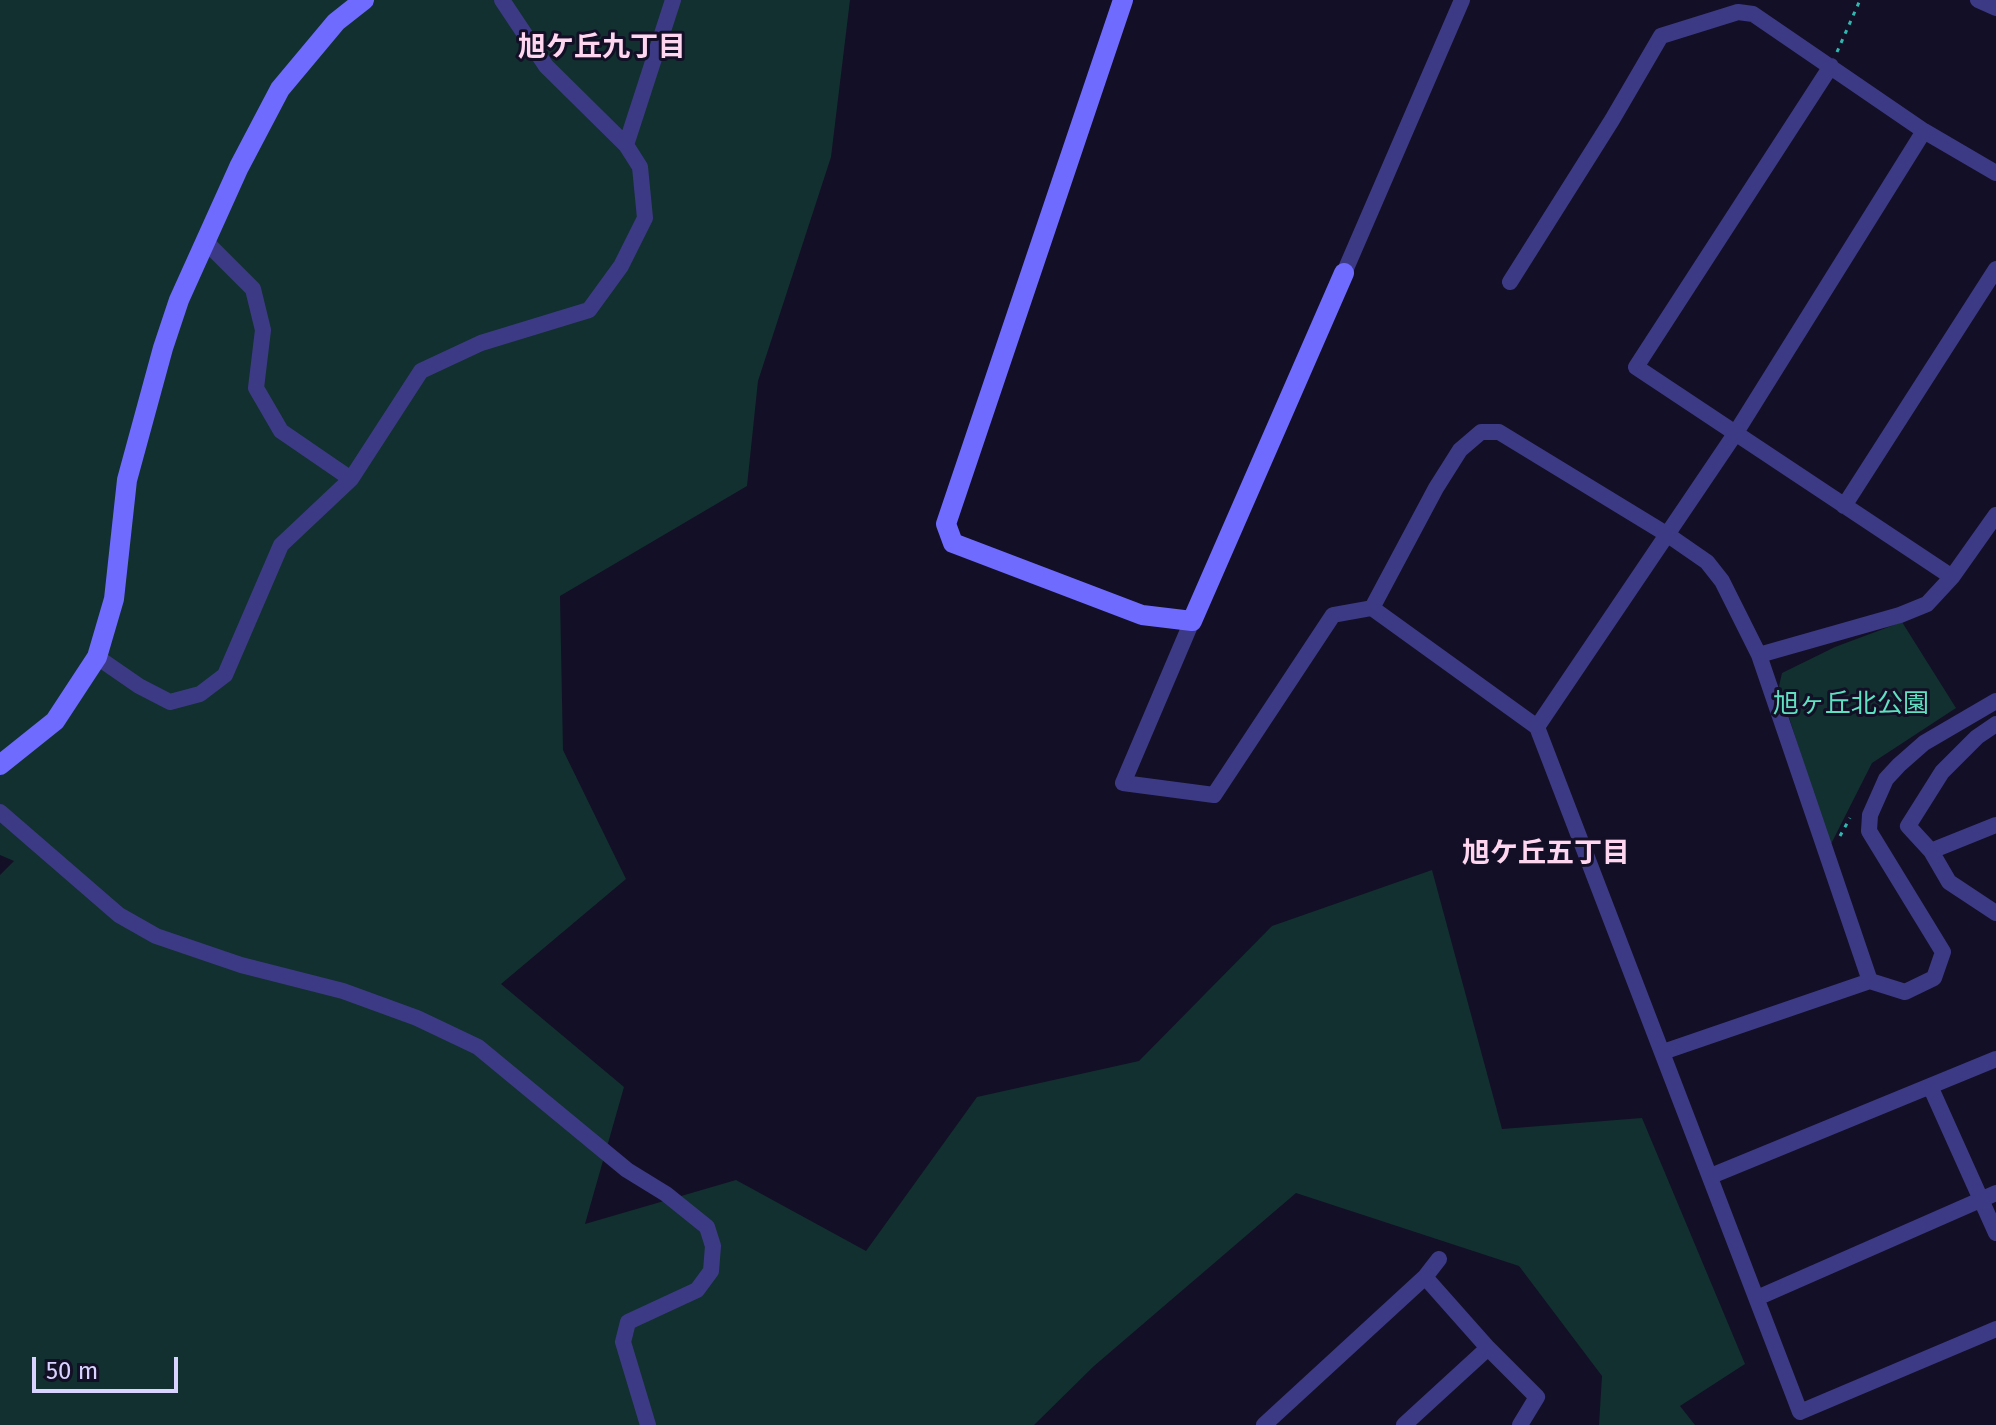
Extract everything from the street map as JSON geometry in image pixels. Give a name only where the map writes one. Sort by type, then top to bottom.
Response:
[{"type":"street","points":[[0,765],[55,721],[97,657],[114,599],[127,480],[179,300],[239,167],[280,89],[336,22],[364,0]]},
{"type":"street","points":[[97,657],[139,686],[170,702],[200,694],[225,675],[281,545],[351,479],[421,371],[481,343],[589,310],[621,266],[645,218],[640,167],[626,145],[546,66],[502,0]]},
{"type":"street","points":[[626,145],[673,0]]},
{"type":"street","points":[[1123,0],[946,524],[953,543],[1142,615],[1192,621]]},
{"type":"street","points":[[1462,0],[1123,783],[1214,795],[1333,615],[1372,608],[1537,727],[1800,1412],[1996,1329]]},
{"type":"street","points":[[1978,0],[1996,8]]},
{"type":"street","points":[[1510,282],[1661,36],[1738,12],[1753,14],[1924,131],[1996,173]]},
{"type":"street","points":[[1831,66],[1636,367],[1952,577]]},
{"type":"street","points":[[1537,727],[1735,434],[1924,131]]},
{"type":"street","points":[[205,241],[253,289],[263,330],[256,388],[281,431],[351,479]]},
{"type":"street","points":[[1844,506],[1996,269]]},
{"type":"street","points":[[1372,608],[1436,488],[1460,450],[1481,432],[1499,432],[1707,562],[1722,581],[1759,655],[1870,981]]},
{"type":"street","points":[[1759,655],[1900,615],[1927,604],[1952,577],[1996,515]]},
{"type":"street","points":[[1663,1052],[1870,981],[1905,992],[1934,978],[1943,952],[1869,831],[1870,815],[1886,779],[1924,743],[1996,701]]},
{"type":"street","points":[[1996,724],[1977,737],[1942,772],[1908,826],[1931,851],[1949,882],[1996,913]]},
{"type":"street","points":[[0,812],[119,915],[156,936],[241,965],[343,991],[417,1018],[478,1047],[627,1170],[666,1194],[707,1227],[713,1246],[711,1271],[697,1290],[628,1322],[623,1342],[648,1425]]},
{"type":"street","points":[[1931,851],[1996,825]]},
{"type":"street","points":[[1711,1176],[1996,1059]]},
{"type":"street","points":[[1930,1086],[1989,1196],[1996,1233]]},
{"type":"street","points":[[1757,1298],[1989,1196]]},
{"type":"street","points":[[1264,1425],[1425,1277],[1439,1259]]},
{"type":"street","points":[[1425,1277],[1537,1397],[1520,1425]]},
{"type":"street","points":[[1404,1425],[1488,1348]]},
{"type":"path","points":[[1831,66],[1860,0]]},
{"type":"path","points":[[1827,860],[1850,818]]},
{"type":"green space","points":[[0,0],[850,0],[831,157],[758,381],[747,486],[560,596],[563,750],[626,879],[501,984],[624,1087],[585,1224],[736,1180],[866,1251],[977,1097],[1139,1061],[1272,926],[1432,870],[1502,1129],[1642,1118],[1745,1364],[1680,1406],[1695,1425],[1599,1425],[1602,1376],[1519,1266],[1296,1193],[1094,1366],[1034,1425],[0,1425],[0,875],[14,861],[0,855]]},
{"type":"green space","name":"旭ヶ丘北公園","points":[[1902,622],[1956,708],[1872,763],[1830,846],[1779,686],[1782,673],[1835,647]]},
{"type":"district","name":"旭ケ丘九丁目","points":[[602,48]]},
{"type":"district","name":"旭ケ丘五丁目","points":[[1546,854]]}]
